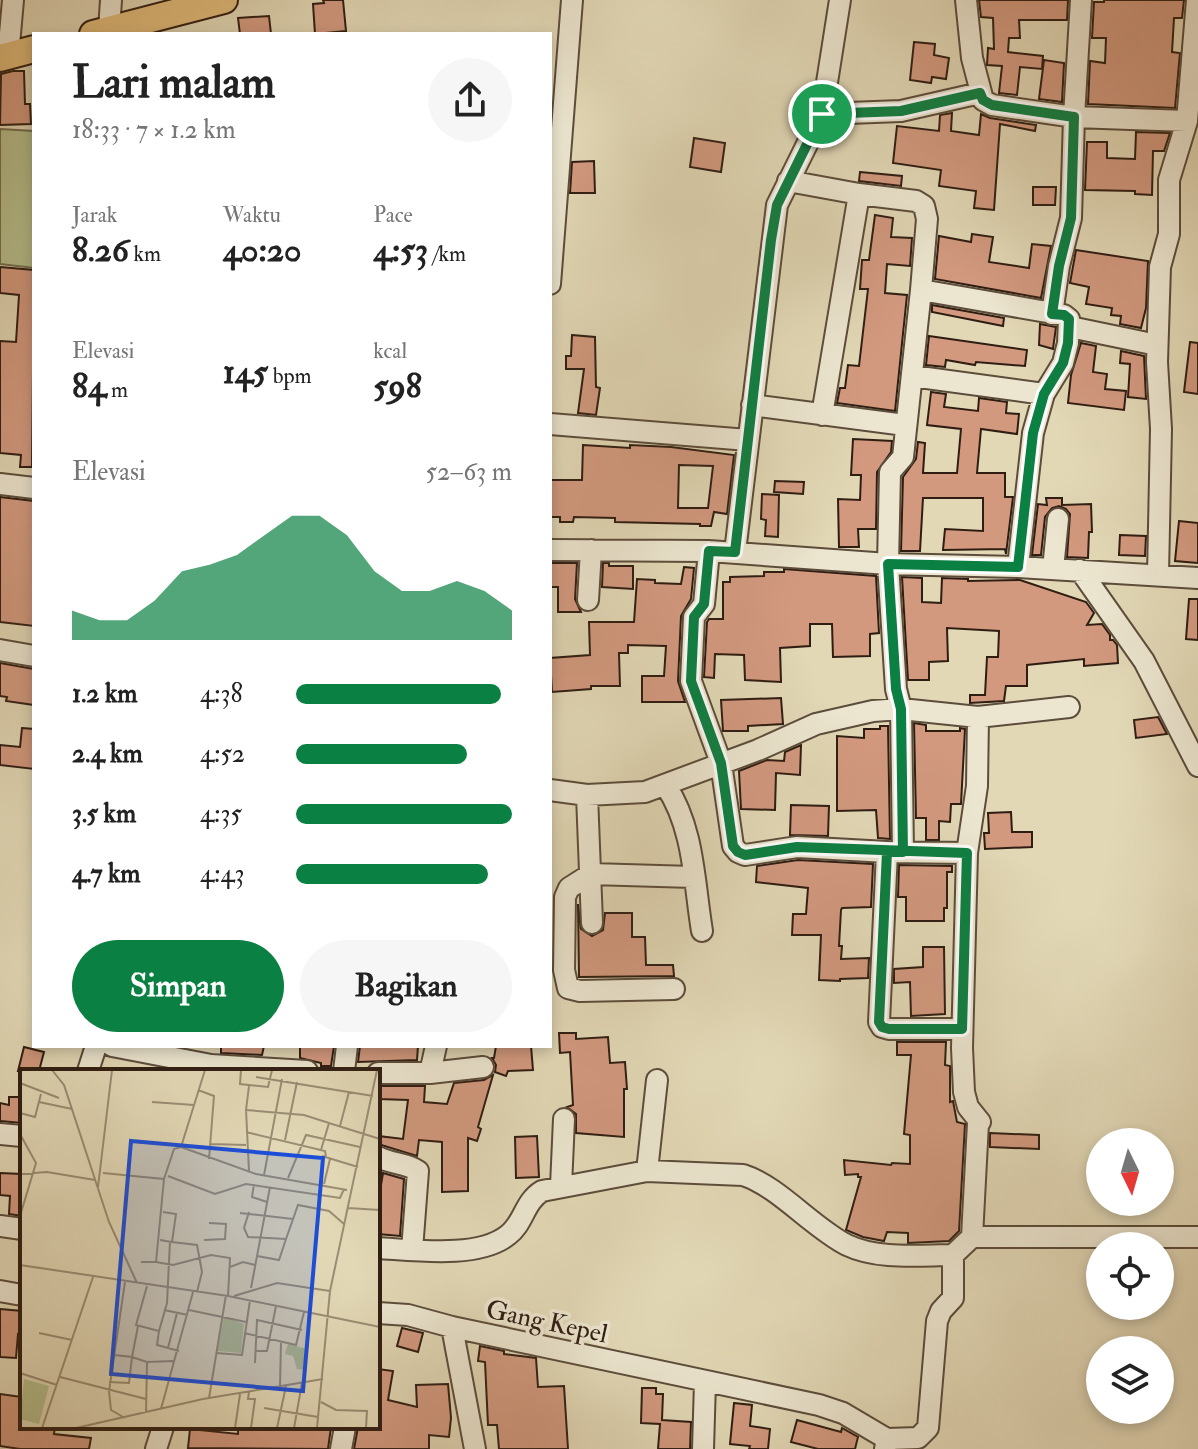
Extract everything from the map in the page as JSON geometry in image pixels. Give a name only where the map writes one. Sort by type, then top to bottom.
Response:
[{"type":"main road","points":[[101,32],[149,27],[196,4],[224,0]]},
{"type":"main road","points":[[4,57],[32,50]]},
{"type":"street","points":[[4,57],[13,0]]},
{"type":"street","points":[[101,32],[111,0]]},
{"type":"street","points":[[552,236],[556,132],[572,0]]},
{"type":"street","points":[[735,552],[777,205],[822,114],[840,0]]},
{"type":"street","points":[[966,0],[970,46],[980,93],[983,100],[992,105],[1074,117],[1187,121]]},
{"type":"street","points":[[1052,314],[1059,266],[1071,218],[1081,0]]},
{"type":"street","points":[[1158,575],[1161,516],[1157,345],[1160,267],[1169,234],[1169,180],[1187,121],[1197,0]]},
{"type":"street","points":[[822,114],[901,111],[980,93]]},
{"type":"street","points":[[788,181],[916,201],[924,206],[927,219],[903,457],[890,472],[888,564],[896,689],[901,709],[895,852],[879,1022],[889,1029],[962,1029]]},
{"type":"street","points":[[822,415],[859,194]]},
{"type":"street","points":[[921,290],[1064,315],[1069,319],[1063,363],[1044,394],[1033,433],[1018,567]]},
{"type":"street","points":[[1070,327],[1157,345]]},
{"type":"street","points":[[912,376],[1044,394]]},
{"type":"street","points":[[752,405],[905,425]]},
{"type":"street","points":[[552,424],[748,440]]},
{"type":"street","points":[[0,484],[32,488]]},
{"type":"street","points":[[1053,569],[1058,519]]},
{"type":"street","points":[[552,550],[735,552],[888,564],[1018,567],[1198,578]]},
{"type":"street","points":[[588,600],[591,550]]},
{"type":"street","points":[[709,551],[704,604],[694,617],[691,681],[721,763],[733,846],[738,852],[745,855],[797,847],[967,853]]},
{"type":"street","points":[[1080,570],[1144,661],[1198,766]]},
{"type":"street","points":[[0,650],[32,656]]},
{"type":"street","points":[[552,790],[587,795],[645,792],[758,750],[816,724],[873,711],[901,709],[978,717],[1069,707]]},
{"type":"street","points":[[972,1237],[980,1122],[968,1107],[964,1092],[962,1029],[967,853],[977,786],[978,717]]},
{"type":"street","points":[[666,786],[679,805],[686,825],[702,931]]},
{"type":"street","points":[[587,795],[592,923]]},
{"type":"street","points":[[674,989],[572,990],[566,985],[557,971],[565,897],[569,888],[591,874],[693,877]]},
{"type":"street","points":[[89,1069],[95,1048]]},
{"type":"street","points":[[119,1048],[155,1058],[275,1069]]},
{"type":"street","points":[[344,1069],[347,1048]]},
{"type":"street","points":[[430,1073],[436,1048]]},
{"type":"street","points":[[380,1073],[430,1073],[483,1067]]},
{"type":"street","points":[[647,1171],[657,1080]]},
{"type":"street","points":[[561,1186],[564,1119]]},
{"type":"street","points":[[0,1134],[20,1136]]},
{"type":"street","points":[[380,1158],[389,1164],[418,1171],[412,1250]]},
{"type":"street","points":[[380,1248],[465,1250],[498,1241],[512,1232],[528,1202],[535,1196],[561,1186],[647,1171],[743,1175],[757,1181],[854,1248],[878,1254],[953,1255],[972,1237],[1198,1237]]},
{"type":"street","points":[[0,1226],[20,1229]]},
{"type":"street","points":[[886,1444],[918,1438],[928,1428],[937,1318],[954,1294],[953,1255]]},
{"type":"street","points":[[0,1291],[20,1295]]},
{"type":"street","name":"Gang Kepel","points":[[380,1313],[408,1315],[832,1409],[886,1444]]},
{"type":"street","points":[[452,1327],[475,1449]]},
{"type":"street","points":[[703,1449],[705,1382]]},
{"type":"street","points":[[156,1449],[162,1429]]},
{"type":"street","points":[[341,1449],[345,1429]]},
{"type":"green space","points":[[0,129],[32,131],[32,268],[0,264]]},
{"type":"building","points":[[323,0],[343,0],[346,31],[315,32],[313,4],[324,3]]},
{"type":"building","points":[[979,0],[1068,0],[1067,20],[1019,20],[1020,38],[1009,38],[1008,52],[1043,56],[1042,69],[1020,67],[1017,95],[999,93],[1002,66],[987,65],[988,48],[994,49],[993,18],[981,17]]},
{"type":"building","points":[[1184,0],[1182,18],[1174,18],[1172,52],[1180,53],[1175,108],[1088,104],[1090,61],[1105,63],[1106,38],[1092,38],[1094,2]]},
{"type":"building","points":[[269,16],[271,32],[240,32],[238,18]]},
{"type":"building","points":[[914,42],[935,44],[934,55],[949,58],[946,79],[932,77],[931,83],[910,80]]},
{"type":"building","points":[[1044,60],[1064,63],[1062,102],[1039,99]]},
{"type":"building","points":[[24,71],[25,104],[30,104],[31,124],[0,125],[1,74]]},
{"type":"building","points":[[952,113],[951,131],[979,135],[981,114],[1036,125],[1035,131],[1000,124],[994,210],[974,208],[976,191],[939,186],[941,170],[893,163],[897,126],[939,131],[940,115]]},
{"type":"building","points":[[1136,132],[1170,133],[1164,151],[1153,151],[1152,195],[1135,194],[1135,191],[1085,190],[1087,142],[1107,142],[1107,158],[1135,159]]},
{"type":"building","points":[[694,138],[725,143],[721,172],[690,167]]},
{"type":"building","points":[[594,161],[595,193],[570,193],[572,162]]},
{"type":"building","points":[[860,172],[902,176],[901,186],[859,181]]},
{"type":"building","points":[[1033,187],[1056,187],[1055,205],[1033,205]]},
{"type":"building","points":[[875,215],[893,218],[891,237],[912,238],[910,266],[887,264],[885,293],[907,295],[895,411],[837,403],[840,388],[845,388],[848,365],[859,366],[868,289],[860,289],[862,260],[869,260]]},
{"type":"building","points":[[972,234],[993,237],[989,262],[1029,268],[1032,244],[1051,246],[1041,298],[935,279],[939,236],[971,242]]},
{"type":"building","points":[[1076,250],[1148,261],[1146,308],[1141,328],[1120,324],[1121,316],[1111,315],[1112,308],[1086,304],[1089,287],[1070,283]]},
{"type":"building","points":[[0,267],[32,270],[32,467],[20,467],[21,455],[0,453],[0,341],[16,342],[19,295],[0,293]]},
{"type":"building","points":[[932,305],[1004,318],[1003,326],[932,312]]},
{"type":"building","points":[[1040,324],[1056,327],[1053,349],[1039,345]]},
{"type":"building","points":[[572,335],[595,337],[596,387],[600,388],[596,415],[578,413],[584,369],[566,369],[566,356],[571,356]]},
{"type":"building","points":[[929,336],[1027,350],[1025,366],[976,362],[975,365],[946,360],[945,367],[926,365]]},
{"type":"building","points":[[1190,342],[1198,343],[1198,394],[1184,392]]},
{"type":"building","points":[[1081,343],[1096,346],[1093,372],[1107,374],[1105,389],[1126,391],[1124,410],[1068,403],[1071,375]]},
{"type":"building","points":[[1121,351],[1144,356],[1146,399],[1128,397],[1130,364],[1120,363]]},
{"type":"building","points":[[931,392],[946,394],[944,407],[978,411],[979,398],[1007,402],[1006,413],[1019,414],[1017,434],[981,429],[977,473],[1005,473],[1005,497],[1013,497],[1006,554],[1005,549],[943,550],[945,529],[983,531],[983,498],[923,498],[920,551],[901,551],[903,477],[916,459],[918,442],[925,443],[923,473],[957,473],[961,429],[927,425]]},
{"type":"building","points":[[853,439],[892,441],[891,452],[877,472],[876,529],[858,529],[859,547],[839,547],[838,499],[860,500],[861,475],[851,475]]},
{"type":"building","points":[[583,445],[671,447],[734,455],[727,514],[714,512],[711,526],[615,522],[615,518],[574,517],[573,522],[560,522],[560,517],[552,517],[552,480],[582,480]],"holes":[[[679,465],[713,466],[708,508],[678,508]]]},
{"type":"building","points":[[775,481],[804,482],[803,494],[774,492]]},
{"type":"building","points":[[762,494],[779,495],[778,537],[765,536],[766,520],[761,519]]},
{"type":"building","points":[[0,497],[32,501],[32,626],[0,622]]},
{"type":"building","points":[[1046,498],[1062,498],[1062,505],[1091,504],[1092,532],[1089,532],[1088,558],[1067,557],[1070,514],[1059,506],[1052,508],[1045,517],[1041,555],[1032,555],[1038,504],[1047,505]]},
{"type":"building","points":[[1179,521],[1198,523],[1198,563],[1175,561]]},
{"type":"building","points":[[1120,535],[1146,536],[1145,556],[1119,555]]},
{"type":"building","points":[[552,563],[577,563],[575,599],[581,612],[558,612],[558,587],[552,587]]},
{"type":"building","points":[[603,563],[633,566],[633,589],[602,587]]},
{"type":"building","points":[[684,567],[694,568],[691,599],[681,616],[678,681],[685,702],[642,702],[642,676],[664,676],[666,646],[628,645],[628,653],[619,653],[620,686],[591,686],[591,689],[552,692],[552,658],[590,655],[589,622],[634,622],[637,579],[681,584]]},
{"type":"building","points":[[784,569],[876,576],[879,633],[870,634],[870,656],[833,657],[832,624],[810,624],[810,646],[780,648],[781,682],[745,680],[744,655],[715,654],[714,678],[704,677],[707,622],[709,619],[723,619],[723,582],[730,582],[730,577],[764,576],[764,572],[784,572]]},
{"type":"building","points":[[902,577],[922,578],[922,602],[941,603],[942,578],[1020,580],[1086,602],[1094,613],[1087,625],[1102,624],[1110,640],[1117,645],[1118,663],[1084,666],[1084,659],[1027,665],[1027,686],[1006,686],[1004,701],[970,703],[970,695],[985,695],[987,657],[998,657],[999,631],[947,628],[948,661],[929,662],[929,680],[908,680]]},
{"type":"building","points":[[1189,599],[1198,599],[1198,640],[1186,639]]},
{"type":"building","points":[[0,663],[32,669],[32,705],[6,701],[7,697],[0,696]]},
{"type":"building","points":[[781,698],[783,724],[748,726],[748,731],[723,731],[721,700]]},
{"type":"building","points":[[1158,717],[1167,734],[1136,738],[1134,720]]},
{"type":"building","points":[[914,723],[926,725],[926,731],[965,729],[961,804],[951,804],[950,822],[939,821],[939,840],[926,840],[926,818],[916,818]]},
{"type":"building","points":[[880,726],[888,726],[890,839],[878,838],[876,810],[837,811],[837,736],[864,738],[864,729],[880,729]]},
{"type":"building","points":[[22,728],[32,729],[32,769],[0,765],[0,745],[20,747]]},
{"type":"building","points":[[801,745],[800,775],[776,773],[775,810],[741,809],[739,771],[767,760],[784,761],[785,752]]},
{"type":"building","points":[[791,805],[829,806],[828,836],[790,835]]},
{"type":"building","points":[[1011,812],[1012,832],[1032,832],[1032,847],[985,849],[984,833],[989,833],[988,813]]},
{"type":"building","points":[[798,860],[873,864],[871,907],[842,908],[839,946],[842,946],[841,959],[869,958],[868,978],[819,980],[821,935],[792,935],[793,914],[806,914],[808,888],[756,882],[757,866]]},
{"type":"building","points":[[899,865],[952,866],[952,872],[947,872],[944,921],[906,921],[906,897],[898,897]]},
{"type":"building","points":[[578,904],[581,929],[592,936],[603,930],[605,913],[632,913],[632,937],[645,937],[646,965],[673,965],[674,976],[579,977]]},
{"type":"building","points":[[923,947],[944,947],[945,1014],[911,1016],[910,982],[894,983],[894,969],[923,967]]},
{"type":"building","points":[[559,1033],[576,1033],[576,1039],[608,1037],[610,1063],[625,1062],[624,1137],[576,1133],[576,1114],[567,1107],[573,1105],[570,1052],[560,1053]]},
{"type":"building","points":[[897,1042],[946,1042],[945,1065],[950,1066],[950,1102],[953,1101],[957,1122],[965,1124],[959,1231],[949,1241],[908,1243],[908,1233],[887,1232],[884,1241],[846,1230],[861,1177],[858,1174],[845,1175],[844,1160],[910,1164],[910,1135],[904,1134],[911,1055],[897,1055]]},
{"type":"building","points":[[24,1047],[44,1052],[40,1069],[18,1071]]},
{"type":"building","points":[[221,1048],[264,1048],[262,1055],[221,1053]]},
{"type":"building","points":[[300,1048],[334,1048],[331,1066],[321,1066],[321,1063],[300,1058]]},
{"type":"building","points":[[360,1048],[418,1048],[417,1060],[358,1062]]},
{"type":"building","points":[[496,1048],[531,1048],[533,1070],[508,1071],[506,1076],[495,1072]]},
{"type":"building","points":[[493,1075],[477,1141],[468,1138],[468,1191],[442,1192],[442,1142],[419,1140],[417,1156],[380,1145],[380,1136],[403,1139],[408,1100],[380,1099],[380,1086],[425,1086],[424,1102],[447,1104],[454,1083],[484,1080]]},
{"type":"building","points":[[9,1097],[20,1097],[20,1123],[0,1121],[0,1103],[9,1105]]},
{"type":"building","points":[[990,1133],[1039,1135],[1039,1149],[990,1147]]},
{"type":"building","points":[[537,1136],[539,1177],[516,1178],[515,1137]]},
{"type":"building","points":[[0,1173],[20,1174],[20,1216],[9,1214],[10,1196],[0,1195]]},
{"type":"building","points":[[383,1173],[404,1179],[400,1236],[380,1234]]},
{"type":"building","points":[[0,1309],[20,1311],[16,1358],[0,1357]]},
{"type":"building","points":[[402,1328],[423,1333],[418,1352],[397,1346]]},
{"type":"building","points":[[480,1346],[504,1351],[504,1354],[536,1358],[538,1387],[564,1386],[568,1449],[499,1449],[497,1425],[488,1425],[485,1362],[478,1361]]},
{"type":"building","points":[[380,1369],[393,1371],[388,1400],[417,1407],[416,1385],[448,1384],[449,1437],[429,1435],[429,1449],[354,1449],[358,1429],[380,1429]]},
{"type":"building","points":[[642,1388],[656,1388],[656,1394],[663,1394],[662,1420],[691,1422],[690,1449],[658,1449],[660,1424],[641,1423]]},
{"type":"building","points":[[0,1394],[20,1397],[20,1429],[55,1429],[54,1434],[91,1438],[89,1449],[0,1446]]},
{"type":"building","points":[[734,1403],[752,1405],[750,1426],[770,1429],[768,1449],[749,1449],[750,1446],[730,1444]]},
{"type":"building","points":[[797,1420],[841,1432],[842,1428],[858,1437],[855,1449],[818,1449],[791,1442]]},
{"type":"building","points":[[190,1429],[238,1434],[238,1429],[331,1429],[328,1449],[188,1448]]},
{"type":"route","points":[[822,114],[777,205],[735,552],[709,551],[704,604],[694,617],[691,681],[721,763],[733,846],[738,852],[745,855],[797,847],[858,851],[903,852],[967,853],[962,1029],[889,1029],[879,1022],[887,852],[903,852],[901,709],[896,689],[888,564],[1018,567],[1033,433],[1044,394],[1063,363],[1070,327],[1069,319],[1064,315],[1052,314],[1059,266],[1071,218],[1074,117],[992,105],[983,100],[980,93],[901,111],[822,114]]}]
